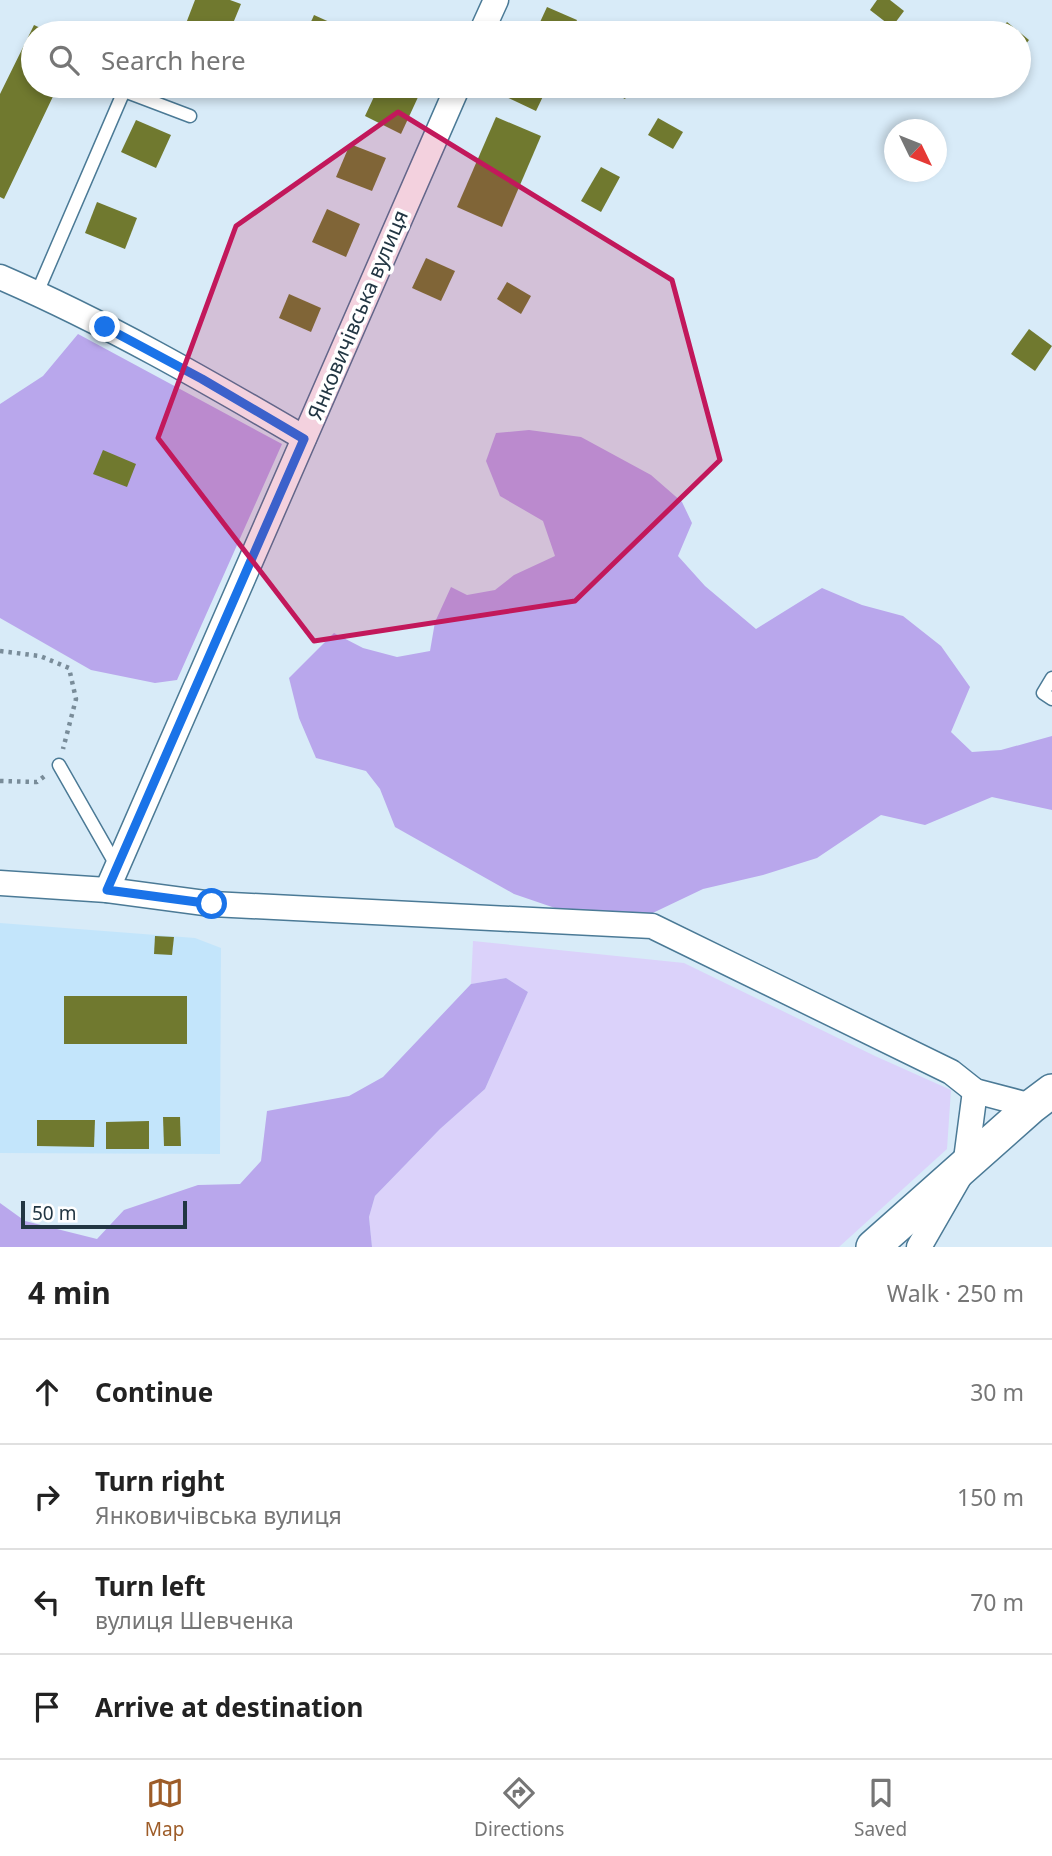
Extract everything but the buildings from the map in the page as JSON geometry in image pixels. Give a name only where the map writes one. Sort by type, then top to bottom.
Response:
[{"type":"street","points":[[486,21],[496,0]]},
{"type":"street","name":"Янковичівська вулиця","points":[[107,890],[453,98]]},
{"type":"street","points":[[0,277],[37,293],[202,379],[304,439]]},
{"type":"street","points":[[0,883],[107,890],[212,904],[652,926],[951,1072],[975,1090],[1042,1099]]},
{"type":"street","points":[[919,1247],[965,1167],[975,1090]]},
{"type":"street","points":[[873,1247],[1042,1099]]},
{"type":"lane","points":[[37,293],[121,98]]},
{"type":"lane","points":[[142,98],[190,116]]},
{"type":"lane","points":[[1052,678],[1043,693],[1052,699]]},
{"type":"lane","points":[[59,765],[117,867]]},
{"type":"path","points":[[0,650],[40,656],[69,667],[76,699],[59,765],[37,782],[0,780]]},
{"type":"highlighted area","points":[[398,112],[672,280],[720,460],[575,601],[314,641],[158,438],[236,226]]},
{"type":"shaded area","points":[[78,334],[282,444],[177,680],[155,683],[91,670],[0,618],[0,404],[43,376]]},
{"type":"shaded area","points":[[529,430],[581,437],[651,475],[682,502],[692,523],[678,556],[705,586],[756,629],[822,588],[862,605],[903,616],[941,646],[970,687],[951,732],[972,752],[1001,750],[1052,736],[1052,810],[992,797],[925,825],[881,815],[817,858],[763,875],[703,889],[638,920],[555,908],[514,894],[395,827],[380,789],[366,771],[316,758],[299,718],[289,678],[334,633],[363,648],[397,657],[430,651],[435,622],[451,587],[467,595],[495,590],[514,575],[555,556],[543,521],[500,496],[486,461],[496,433]]},
{"type":"shaded area","points":[[0,923],[195,938],[221,948],[220,1154],[0,1153]]},
{"type":"shaded area","points":[[473,941],[684,963],[951,1090],[947,1149],[839,1247],[372,1247],[369,1217],[375,1196],[440,1129],[485,1089],[528,992],[506,978],[471,984]]},
{"type":"shaded area","points":[[506,978],[528,992],[485,1089],[440,1129],[375,1196],[369,1217],[372,1247],[0,1247],[0,1203],[25,1221],[97,1239],[124,1210],[198,1185],[240,1184],[261,1161],[267,1111],[349,1096],[383,1077],[471,984]]},
{"type":"route","points":[[105,327],[202,379],[304,439],[107,890],[212,904]]}]
